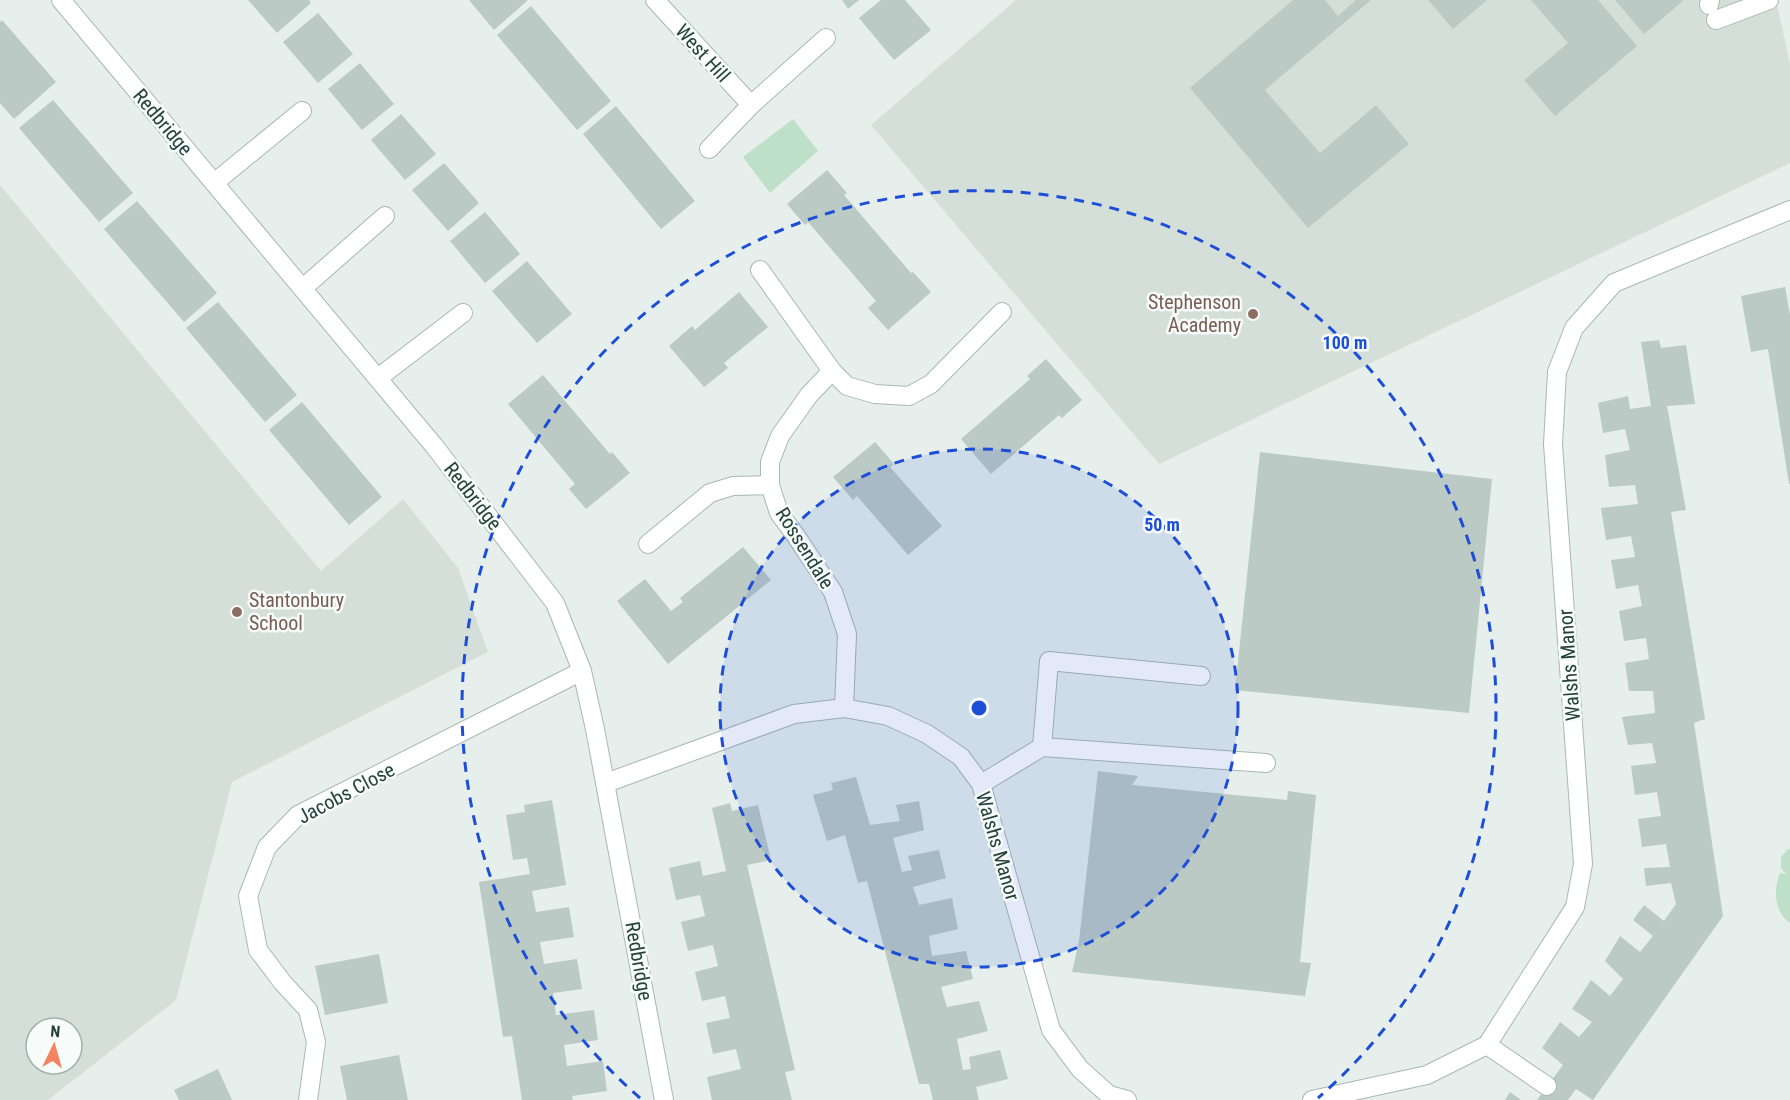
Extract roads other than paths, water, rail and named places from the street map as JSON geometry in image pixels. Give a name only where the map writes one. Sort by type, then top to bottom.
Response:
[{"type":"street","name":"Redbridge","points":[[61,0],[435,447],[555,603],[582,671],[606,783],[664,1100]]},
{"type":"street","name":"West Hill","points":[[655,0],[751,105]]},
{"type":"street","points":[[1712,8],[1769,0]]},
{"type":"street","points":[[709,149],[751,105],[826,38]]},
{"type":"street","points":[[214,183],[302,111]]},
{"type":"street","name":"Walshs Manor","points":[[1487,1045],[1575,907],[1583,864],[1553,444],[1557,372],[1574,328],[1614,283],[1790,210]]},
{"type":"street","points":[[303,288],[385,216]]},
{"type":"street","points":[[760,270],[832,371],[847,386],[875,394],[909,396],[931,384],[1002,312]]},
{"type":"street","points":[[378,378],[463,313]]},
{"type":"street","name":"Rossendale","points":[[832,371],[809,395],[780,436],[770,462],[770,485],[779,513],[833,592],[848,634],[844,708]]},
{"type":"street","points":[[648,544],[710,493],[733,486],[770,485]]},
{"type":"street","points":[[1041,747],[1049,662],[1201,676]]},
{"type":"street","name":"Jacobs Close","points":[[308,1100],[316,1042],[308,1010],[283,983],[258,950],[248,896],[267,847],[298,815],[582,671]]},
{"type":"street","name":"Walshs Manor","points":[[606,783],[794,714],[844,708],[888,716],[927,734],[961,757],[981,784],[1051,1030],[1080,1069],[1107,1097],[1127,1100]]},
{"type":"street","points":[[981,784],[1041,747],[1266,763]]},
{"type":"street","points":[[1312,1100],[1426,1075],[1487,1045],[1547,1086]]},
{"type":"place","name":"Stephenson Academy","points":[[1253,314]]},
{"type":"place","name":"Stantonbury School","points":[[237,612]]}]
